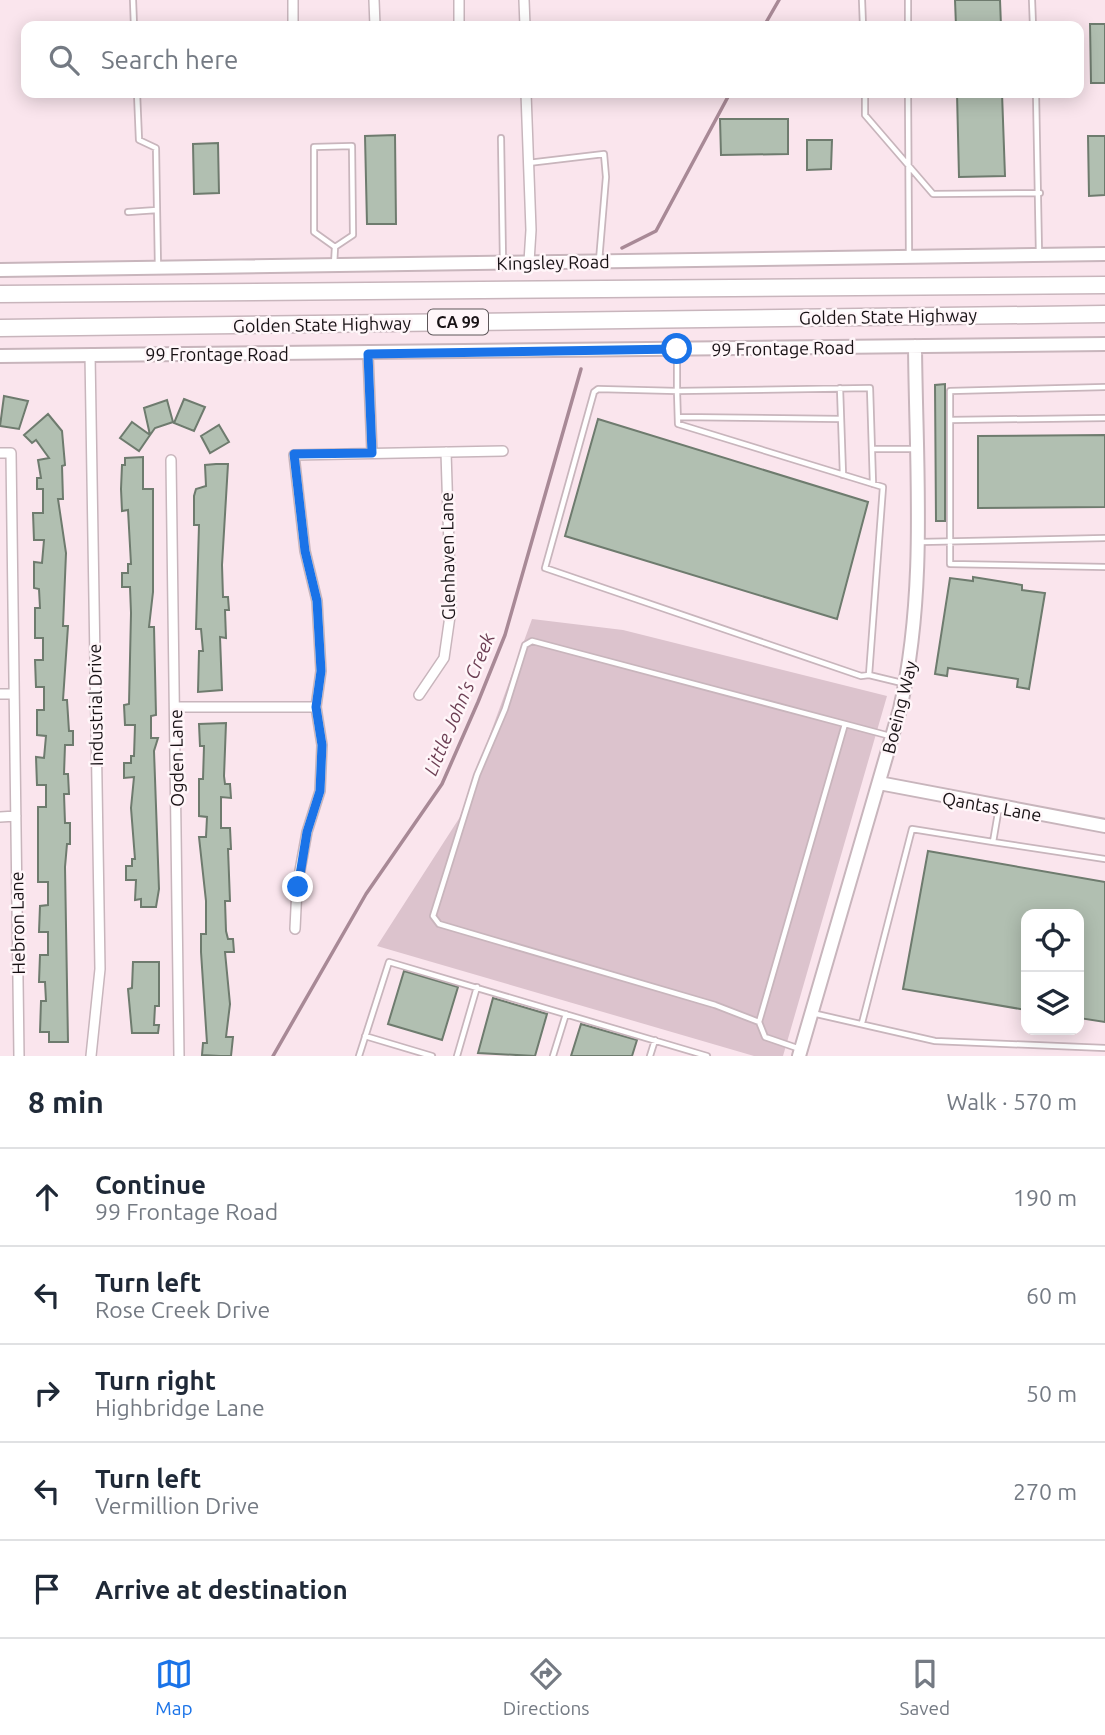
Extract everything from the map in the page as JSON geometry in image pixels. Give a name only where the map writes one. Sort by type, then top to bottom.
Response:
[{"type":"highway","name":"Golden State Highway","points":[[0,294],[1105,285]]},
{"type":"highway","name":"Golden State Highway","points":[[0,328],[1105,314]]},
{"type":"street","points":[[293,0],[293,21]]},
{"type":"street","points":[[374,0],[375,21]]},
{"type":"street","points":[[458,21],[459,0]]},
{"type":"street","points":[[524,0],[525,21]]},
{"type":"street","points":[[526,98],[531,230],[529,262]]},
{"type":"street","name":"Kingsley Road","points":[[0,270],[1105,254]]},
{"type":"street","name":"99 Frontage Road","points":[[0,356],[1105,344]]},
{"type":"street","name":"Boeing Way","points":[[800,1053],[892,737],[915,636],[915,346]]},
{"type":"street","name":"Industrial Drive","points":[[90,354],[100,969],[91,1056]]},
{"type":"street","points":[[368,354],[372,453]]},
{"type":"street","points":[[295,929],[298,887],[307,832],[320,791],[322,745],[316,707],[321,671],[317,601],[305,551],[294,454],[503,451]]},
{"type":"street","name":"Glenhaven Lane","points":[[419,695],[444,658],[451,609],[446,452]]},
{"type":"street","name":"Hebron Lane","points":[[0,453],[11,453],[19,1056]]},
{"type":"street","name":"Ogden Lane","points":[[171,460],[179,1056]]},
{"type":"street","points":[[0,694],[14,694]]},
{"type":"street","points":[[176,707],[316,707]]},
{"type":"street","name":"Qantas Lane","points":[[879,783],[1105,826]]},
{"type":"street","points":[[0,817],[16,816]]},
{"type":"lane","points":[[133,0],[134,21]]},
{"type":"lane","points":[[862,0],[863,21]]},
{"type":"lane","points":[[908,0],[908,21]]},
{"type":"lane","points":[[1032,0],[1033,21]]},
{"type":"lane","points":[[137,98],[139,140],[156,148],[158,268]]},
{"type":"lane","points":[[865,98],[865,115],[933,194],[1040,192]]},
{"type":"lane","points":[[908,98],[909,257]]},
{"type":"lane","points":[[1036,98],[1040,192],[1038,255]]},
{"type":"lane","points":[[501,138],[503,263]]},
{"type":"lane","points":[[352,146],[353,234],[335,247],[314,232],[314,147],[352,146]]},
{"type":"lane","points":[[528,163],[604,154],[606,177],[599,261]]},
{"type":"lane","points":[[128,212],[157,210]]},
{"type":"lane","points":[[334,266],[335,247]]},
{"type":"lane","points":[[677,349],[678,424],[883,487],[869,675]]},
{"type":"lane","points":[[1105,387],[950,391],[950,564],[1105,567]]},
{"type":"lane","points":[[840,388],[843,475]]},
{"type":"lane","points":[[873,484],[870,388],[677,391],[598,389],[594,392],[544,568],[862,676],[906,683]]},
{"type":"lane","points":[[678,418],[841,419]]},
{"type":"lane","points":[[950,420],[1105,418]]},
{"type":"lane","points":[[872,449],[915,449]]},
{"type":"lane","points":[[916,542],[1105,538]]},
{"type":"lane","points":[[759,1022],[715,1005],[439,924],[433,916],[477,775],[505,709],[525,645],[532,641],[892,737]]},
{"type":"lane","points":[[800,1053],[765,1037],[759,1022],[845,724]]},
{"type":"lane","points":[[993,842],[999,807]]},
{"type":"lane","points":[[862,1023],[912,830],[1105,859]]},
{"type":"lane","points":[[359,1056],[388,962],[707,1056]]},
{"type":"lane","points":[[457,1056],[477,988]]},
{"type":"lane","points":[[812,1013],[934,1041],[1105,1048]]},
{"type":"lane","points":[[553,1056],[566,1014]]},
{"type":"lane","points":[[365,1036],[432,1056]]},
{"type":"lane","points":[[650,1056],[655,1040]]},
{"type":"shaded area","points":[[532,619],[623,630],[887,696],[783,1056],[754,1056],[377,946],[460,817]]},
{"type":"building","points":[[955,0],[1000,0],[1001,21],[956,21]]},
{"type":"building","points":[[1090,24],[1105,24],[1105,83],[1091,83]]},
{"type":"building","points":[[957,98],[1002,98],[1005,176],[959,177]]},
{"type":"building","points":[[720,119],[788,119],[788,154],[721,155]]},
{"type":"building","points":[[395,135],[396,224],[367,224],[365,136]]},
{"type":"building","points":[[1088,136],[1105,136],[1105,195],[1089,196]]},
{"type":"building","points":[[807,140],[832,140],[831,169],[807,170]]},
{"type":"building","points":[[218,143],[219,193],[194,194],[193,144]]},
{"type":"building","points":[[945,384],[945,521],[936,521],[935,385]]},
{"type":"building","points":[[4,396],[28,401],[19,429],[0,426]]},
{"type":"building","points":[[184,399],[205,407],[194,431],[174,423]]},
{"type":"building","points":[[167,400],[173,422],[155,428],[150,435],[144,408]]},
{"type":"building","points":[[48,414],[62,431],[65,465],[62,466],[63,499],[58,499],[66,553],[63,626],[68,626],[63,700],[67,700],[69,731],[73,731],[73,745],[65,745],[64,774],[68,774],[69,794],[64,794],[65,823],[70,823],[70,844],[67,844],[65,867],[68,1042],[49,1042],[49,1032],[40,1032],[41,1001],[46,1001],[45,982],[39,982],[40,955],[48,955],[48,932],[39,932],[40,906],[48,905],[48,882],[38,882],[38,807],[46,807],[46,785],[37,785],[36,757],[44,758],[46,736],[37,735],[37,710],[44,710],[44,687],[36,687],[35,660],[43,660],[43,638],[35,638],[35,608],[40,608],[39,589],[34,588],[34,562],[42,563],[44,540],[34,540],[33,513],[43,513],[43,489],[37,489],[37,478],[41,478],[38,460],[49,458],[36,440],[32,443],[24,435]]},
{"type":"building","points":[[598,419],[868,502],[837,619],[565,536]]},
{"type":"building","points":[[132,422],[150,435],[139,451],[120,438]]},
{"type":"building","points":[[219,425],[229,442],[210,453],[201,436]]},
{"type":"building","points":[[1105,435],[1105,507],[978,508],[978,436]]},
{"type":"building","points":[[143,457],[143,489],[153,489],[153,592],[149,627],[154,627],[156,715],[151,716],[151,738],[158,738],[154,751],[159,889],[156,907],[141,907],[141,899],[135,900],[136,880],[126,880],[126,866],[132,866],[132,859],[135,859],[131,808],[134,777],[124,778],[124,763],[131,763],[131,756],[134,756],[135,725],[125,725],[124,705],[129,704],[131,613],[130,587],[122,587],[122,573],[128,573],[128,564],[131,564],[128,510],[122,511],[121,489],[125,458]]},
{"type":"building","points":[[228,464],[222,565],[223,597],[228,597],[229,610],[225,610],[226,638],[220,637],[222,690],[198,692],[199,651],[203,651],[201,629],[196,629],[199,525],[194,525],[194,496],[196,489],[206,486],[205,465]]},
{"type":"building","points":[[973,577],[1022,585],[1022,590],[1045,593],[1029,689],[1017,687],[1018,679],[948,668],[947,676],[935,674],[950,578],[973,581]]},
{"type":"building","points":[[226,723],[224,776],[225,784],[230,784],[231,798],[221,797],[221,828],[230,828],[230,901],[225,901],[226,931],[228,939],[233,939],[234,952],[225,952],[230,1004],[226,1037],[233,1037],[231,1056],[220,1056],[202,1055],[203,1043],[207,1043],[201,952],[201,934],[206,934],[206,901],[199,837],[206,837],[207,817],[199,816],[199,779],[203,779],[204,746],[200,746],[199,724]]},
{"type":"building","points":[[928,851],[1105,882],[1105,1022],[1084,1019],[1084,909],[1021,909],[1021,1009],[903,989]]},
{"type":"building","points":[[133,962],[159,962],[159,1006],[155,1006],[154,1025],[159,1025],[158,1033],[132,1033],[128,989],[132,988]]},
{"type":"building","points":[[404,971],[458,987],[442,1040],[388,1024]]},
{"type":"building","points":[[493,998],[547,1014],[535,1056],[478,1053]]},
{"type":"building","points":[[581,1024],[637,1040],[632,1056],[571,1056]]},
{"type":"waterway","name":"Little John's Creek","points":[[767,21],[779,0]]},
{"type":"waterway","name":"Little John's Creek","points":[[622,248],[656,231],[727,98]]},
{"type":"waterway","name":"Little John's Creek","points":[[273,1056],[366,894],[442,784],[505,635],[581,369]]},
{"type":"route","points":[[298,887],[307,832],[320,791],[322,745],[316,707],[321,671],[317,601],[305,551],[294,454],[372,453],[368,354],[677,349]]}]
